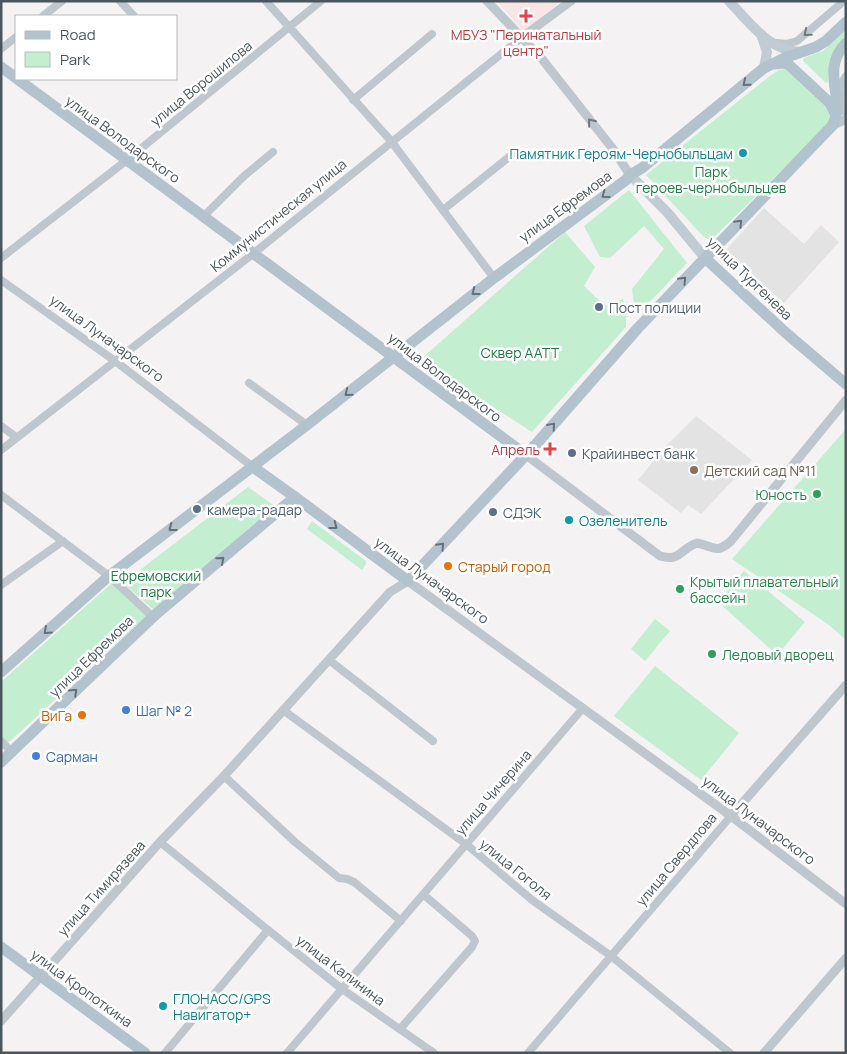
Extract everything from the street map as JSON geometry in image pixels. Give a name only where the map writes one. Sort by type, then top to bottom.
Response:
[{"type":"main road","points":[[729,1],[761,33],[781,49],[790,52],[804,52]]},
{"type":"main road","name":"улица Ефремова","points":[[1,672],[110,576],[253,467],[494,278],[626,180],[630,175],[642,168],[766,67],[822,44],[846,22]]},
{"type":"main road","points":[[761,33],[767,52],[766,67],[777,63],[788,64],[830,103],[840,119]]},
{"type":"main road","points":[[408,581],[526,455],[638,328],[840,119],[840,101],[833,78],[838,54],[846,44]]},
{"type":"main road","name":"улица Володарского","points":[[1,67],[15,77]]},
{"type":"main road","name":"улица Володарского","points":[[19,80],[526,455]]},
{"type":"main road","name":"улица Тургенева","points":[[630,175],[667,212],[705,258],[786,333],[846,384]]},
{"type":"main road","name":"улица Луначарского","points":[[253,467],[408,581]]},
{"type":"main road","name":"улица Ефремова","points":[[1,762],[152,617],[295,497]]},
{"type":"main road","name":"улица Кропоткина","points":[[1,947],[145,1053]]},
{"type":"street","points":[[44,15],[62,1]]},
{"type":"street","points":[[120,1],[133,15]]},
{"type":"street","points":[[266,1],[391,142],[494,278]]},
{"type":"street","name":"улица Ворошилова","points":[[1,258],[127,160],[321,1]]},
{"type":"street","name":"улица Тургенева","points":[[487,1],[542,59],[613,149],[630,175]]},
{"type":"street","name":"Коммунистическая улица","points":[[1,450],[254,253],[521,38],[571,1]]},
{"type":"street","points":[[761,33],[776,42],[794,43],[844,1]]},
{"type":"street","points":[[353,100],[432,34]]},
{"type":"street","points":[[1,49],[15,38]]},
{"type":"street","points":[[840,101],[838,81],[846,72]]},
{"type":"street","points":[[840,101],[841,84],[846,76]]},
{"type":"street","points":[[204,216],[244,176],[273,152]]},
{"type":"street","points":[[443,210],[515,152]]},
{"type":"street","name":"улица Луначарского","points":[[1,280],[115,361],[253,467]]},
{"type":"street","points":[[249,383],[307,425]]},
{"type":"street","name":"улица Володарского","points":[[526,455],[660,556],[669,559],[677,557],[690,546],[697,543],[715,550],[722,548],[731,541],[846,400]]},
{"type":"street","points":[[1,426],[16,437]]},
{"type":"street","points":[[1,495],[110,576],[152,617]]},
{"type":"street","points":[[1,585],[63,541]]},
{"type":"street","name":"улица Луначарского","points":[[408,581],[730,816],[846,904]]},
{"type":"street","name":"улица Тимирязева","points":[[1,1021],[160,842],[224,776],[390,592],[408,581]]},
{"type":"street","points":[[330,660],[433,741]]},
{"type":"street","name":"улица Свердлова","points":[[528,1053],[730,816],[846,684]]},
{"type":"street","name":"улица Чичерина","points":[[287,1053],[583,708]]},
{"type":"street","name":"улица Гоголя","points":[[283,710],[466,844],[532,900],[612,956],[730,1053]]},
{"type":"street","points":[[1,742],[12,752]]},
{"type":"street","points":[[224,776],[295,842],[339,878],[354,882],[401,921]]},
{"type":"street","name":"улица Калинина","points":[[160,842],[342,989],[400,1029],[422,1049],[434,1053]]},
{"type":"street","points":[[400,1029],[472,947],[475,941],[472,936],[424,895]]},
{"type":"street","points":[[165,1053],[268,930]]},
{"type":"street","points":[[764,1053],[846,958]]},
{"type":"shaded area","name":"МБУЗ \"Перинатальный центр\"","points":[[497,1],[561,1],[524,32]]},
{"type":"shaded area","points":[[764,208],[804,244],[821,225],[839,242],[784,303],[726,250]]},
{"type":"shaded area","name":"Детский сад №11","points":[[696,416],[752,460],[701,514],[688,505],[681,513],[638,480],[665,447]]},
{"type":"green space","points":[[846,30],[846,37],[832,58],[828,82],[826,83],[803,61],[804,58],[823,51]]},
{"type":"green space","name":"Парк героев-чернобыльцев","points":[[786,69],[832,110],[830,123],[710,241],[704,237],[646,175],[771,75],[779,70]]},
{"type":"green space","points":[[629,190],[687,263],[642,310],[634,304],[632,289],[664,249],[644,226],[610,258],[600,257],[584,226]]},
{"type":"green space","name":"Сквер ААТТ","points":[[565,232],[595,267],[584,286],[605,306],[623,299],[626,327],[532,432],[420,360]]},
{"type":"green space","name":"Юность","points":[[846,429],[846,640],[829,625],[732,559]]},
{"type":"green space","name":"Ефремовский парк","points":[[248,487],[276,507],[155,611],[123,583]]},
{"type":"green space","points":[[312,521],[366,561],[362,570],[307,529]]},
{"type":"green space","points":[[744,571],[805,622],[777,655],[718,602]]},
{"type":"green space","name":"Ефремовский парк","points":[[112,583],[147,615],[8,743],[1,736],[1,682]]},
{"type":"green space","points":[[655,619],[670,631],[645,661],[631,649]]},
{"type":"green space","points":[[655,666],[739,733],[701,780],[614,716]]},
{"type":"place","name":"МБУЗ \"Перинатальный центр\"","points":[[526,16]]},
{"type":"place","name":"Памятник Героям-Чернобыльцам","points":[[743,153]]},
{"type":"place","name":"Пост полиции","points":[[599,307]]},
{"type":"place","name":"Апрель","points":[[550,449]]},
{"type":"place","name":"Крайинвест банк","points":[[572,453]]},
{"type":"place","name":"Детский сад №11","points":[[694,470]]},
{"type":"place","name":"Юность","points":[[817,494]]},
{"type":"place","name":"камера-радар","points":[[197,509]]},
{"type":"place","name":"СДЭК","points":[[493,512]]},
{"type":"place","name":"Озеленитель","points":[[569,520]]},
{"type":"place","name":"Старый город","points":[[448,566]]},
{"type":"place","name":"Крытый плавательный бассейн","points":[[680,589]]},
{"type":"place","name":"Ледовый дворец","points":[[712,654]]},
{"type":"place","name":"Шаг № 2","points":[[126,710]]},
{"type":"place","name":"ВиГа","points":[[82,715]]},
{"type":"place","name":"Сарман","points":[[36,756]]},
{"type":"place","name":"ГЛОНАСС/GPS Навигатор+","points":[[163,1006]]}]
